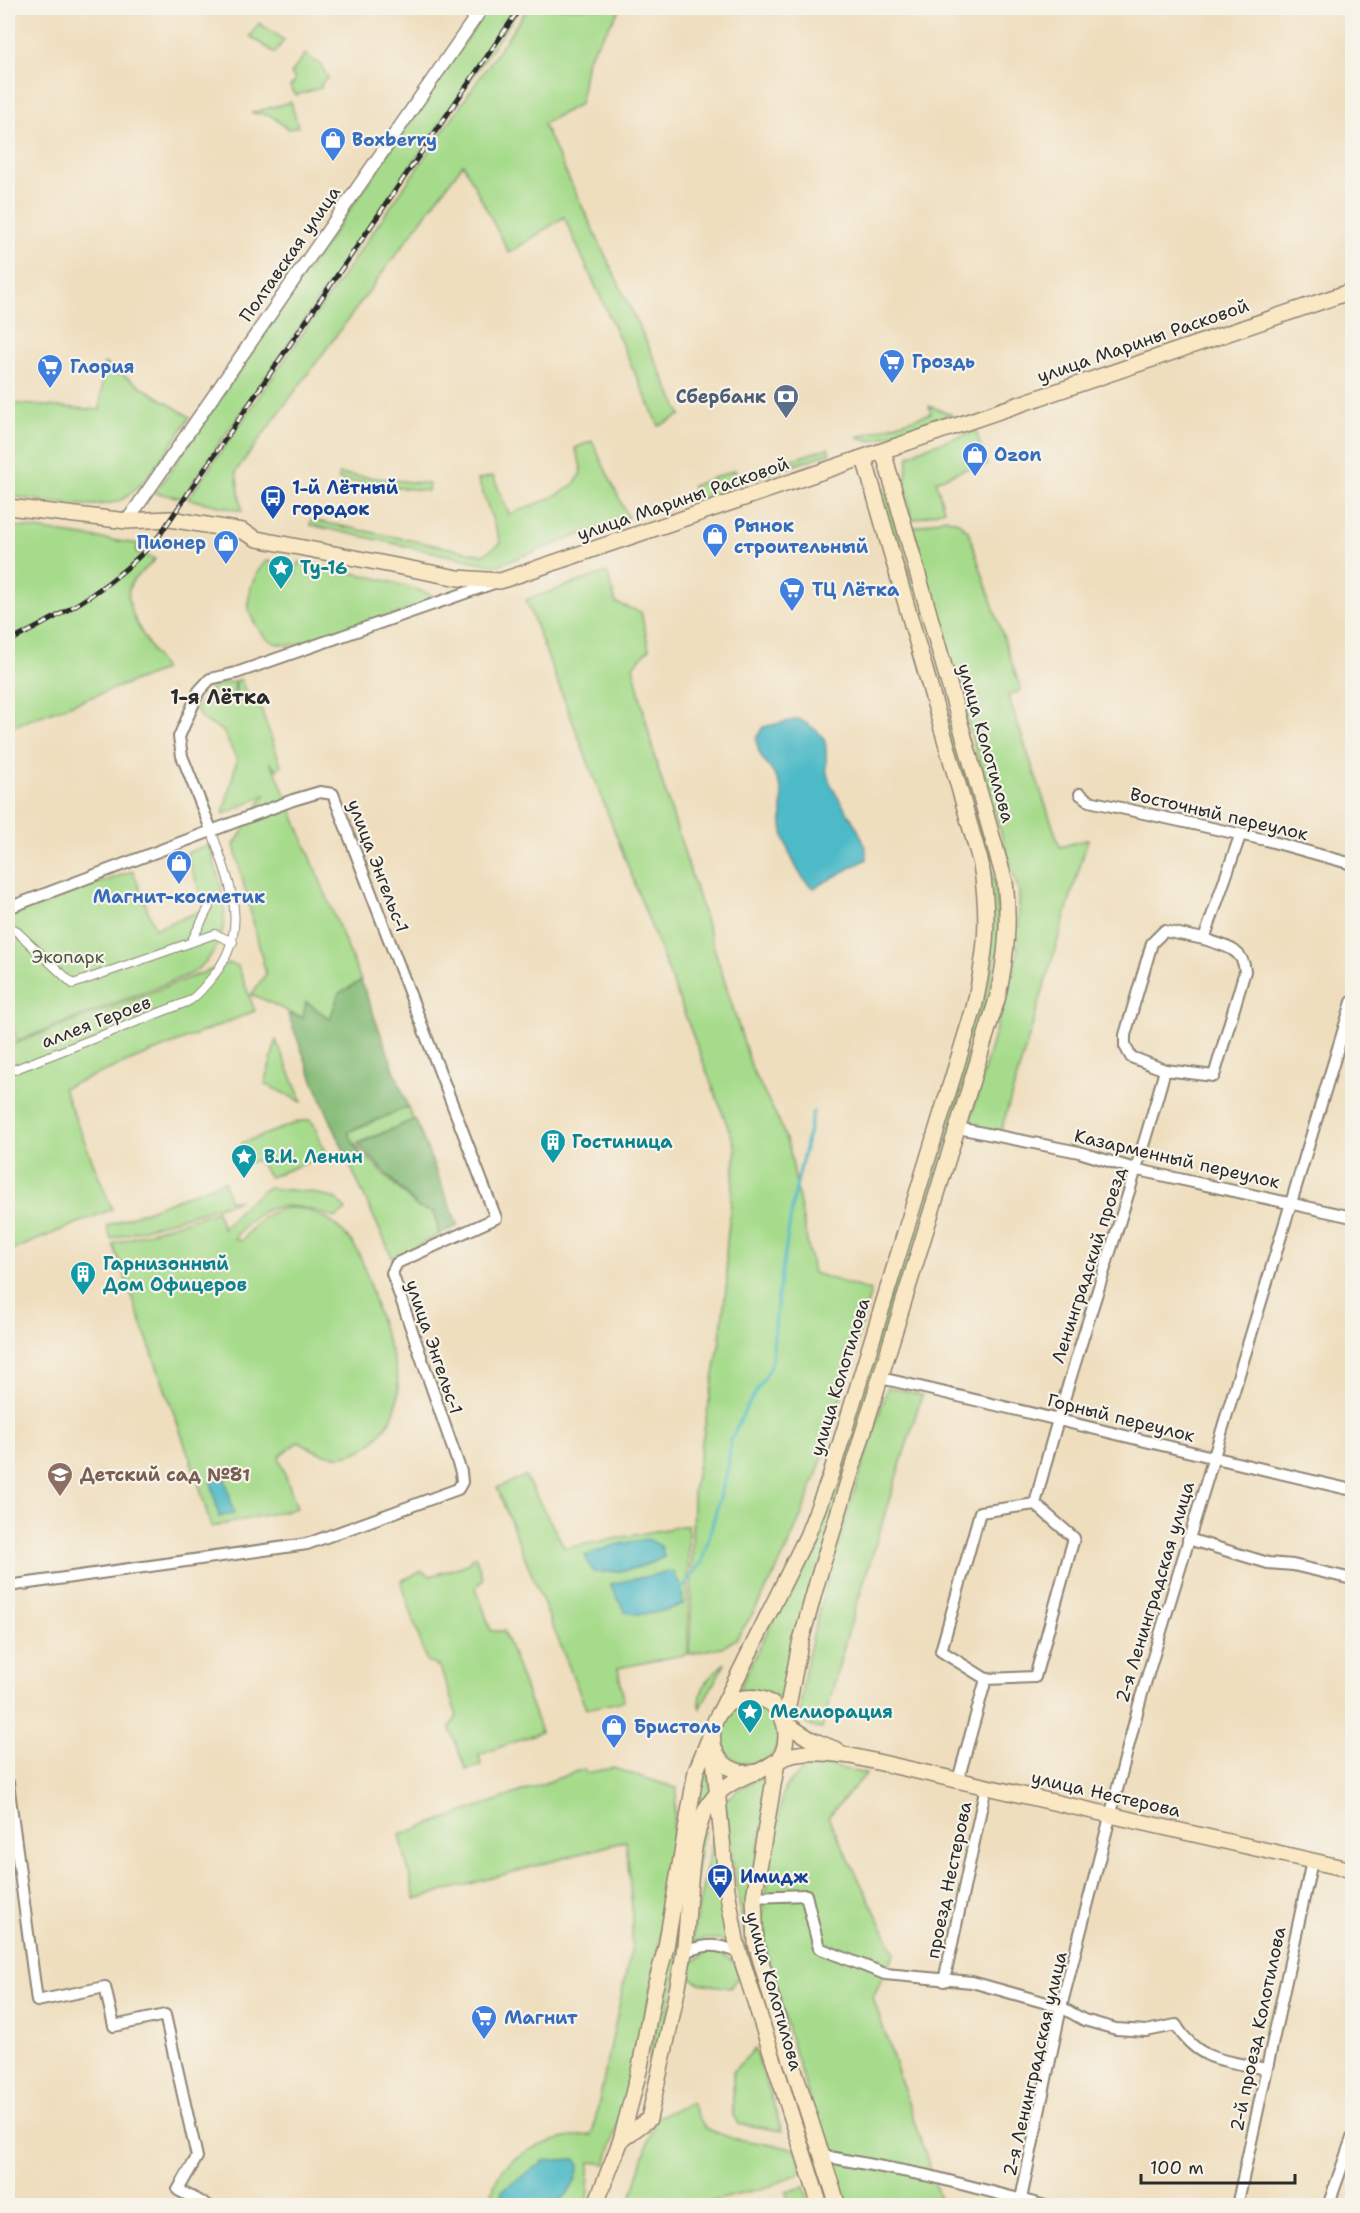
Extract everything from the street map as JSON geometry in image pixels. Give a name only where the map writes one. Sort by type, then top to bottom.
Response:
[{"type":"main road","name":"улица Марины Расковой","points":[[8,507],[127,521],[170,519],[242,531],[257,539],[458,578],[500,581],[1353,291]]},
{"type":"main road","name":"улица Колотилова","points":[[838,2205],[763,1972],[753,1920],[754,1897],[778,1761],[787,1741],[785,1723],[800,1644],[998,996],[1007,954],[1009,910],[1005,882],[883,451]]},
{"type":"main road","name":"улица Колотилова","points":[[820,2205],[739,1953],[727,1890],[712,1740],[714,1720],[807,1536],[830,1477],[963,1043],[985,960],[987,908],[981,864],[864,458]]},
{"type":"main road","points":[[963,1043],[982,1049]]},
{"type":"main road","points":[[721,1710],[731,1702],[744,1698],[756,1698],[774,1706],[785,1723]]},
{"type":"main road","name":"улица Нестерова","points":[[785,1723],[810,1739],[851,1756]]},
{"type":"main road","points":[[712,1740],[718,1757],[727,1766],[739,1772],[752,1773]]},
{"type":"main road","points":[[595,2205],[621,2140],[666,1947],[696,1771],[712,1740]]},
{"type":"main road","name":"улица Нестерова","points":[[778,1761],[810,1753],[851,1756],[1353,1870]]},
{"type":"main road","points":[[621,2140],[649,2119],[684,1952],[699,1827],[705,1810],[717,1794],[739,1779],[762,1771],[778,1761]]},
{"type":"street","name":"Полтавская улица","points":[[127,521],[482,8]]},
{"type":"street","points":[[8,932],[14,929],[73,984],[215,934],[233,942],[234,896],[182,756],[179,737],[199,691],[210,679],[236,673],[500,581]]},
{"type":"street","name":"улица Энгельс-1","points":[[8,908],[292,800],[320,792],[333,794],[496,1218],[397,1263],[392,1273],[462,1482],[458,1489],[307,1544],[8,1586]]},
{"type":"street","name":"Восточный переулок","points":[[1080,794],[1089,801],[1266,840],[1353,864]]},
{"type":"street","points":[[1204,939],[1240,836]]},
{"type":"street","points":[[191,942],[209,907]]},
{"type":"street","points":[[1164,931],[1204,939],[1239,953],[1244,958],[1245,971],[1214,1076],[1165,1070],[1131,1057],[1125,1046],[1125,1035],[1152,943],[1164,931]]},
{"type":"street","name":"аллея Героев","points":[[8,1072],[194,999],[217,972],[233,942]]},
{"type":"street","name":"2-я Ленинградская улица","points":[[1022,2199],[1061,2007],[1109,1815],[1212,1458],[1353,1002]]},
{"type":"street","name":"Ленинградский проезд","points":[[1035,1504],[1057,1418],[1138,1170],[1165,1070]]},
{"type":"street","name":"Казарменный переулок","points":[[958,1128],[1078,1152],[1138,1170],[1353,1217]]},
{"type":"street","name":"Горный переулок","points":[[881,1378],[1057,1418],[1353,1491]]},
{"type":"street","points":[[1035,1504],[1074,1538],[1035,1677],[986,1679],[941,1651],[947,1629],[980,1512],[1035,1504]]},
{"type":"street","points":[[1188,1539],[1268,1563],[1293,1565],[1353,1579]]},
{"type":"street","points":[[958,1780],[986,1679]]},
{"type":"street","points":[[8,1783],[37,2001],[105,1986],[114,2026],[165,2015],[197,2157],[178,2190],[209,2205]]},
{"type":"street","name":"проезд Нестерова","points":[[944,1981],[986,1786]]},
{"type":"street","name":"2-й проезд Колотилова","points":[[1237,2205],[1312,1861]]},
{"type":"street","points":[[754,1897],[806,1895],[819,1948],[885,1974],[972,1982],[1061,2007],[1084,2020],[1116,2030],[1146,2031],[1176,2025],[1185,2041],[1205,2056],[1266,2069]]},
{"type":"street","points":[[684,1952],[711,1944],[724,1946],[739,1953]]},
{"type":"street","points":[[1328,2205],[1353,2138]]},
{"type":"street","points":[[824,2157],[930,2176],[1046,2205]]},
{"type":"green space","points":[[488,8],[520,8],[182,498],[155,493]]},
{"type":"green space","points":[[528,8],[621,8],[587,59],[580,104],[543,124],[681,415],[659,426],[564,217],[509,253],[463,164],[236,471],[242,511],[188,499]]},
{"type":"green space","points":[[259,23],[284,40],[275,53],[250,36]]},
{"type":"green space","points":[[305,54],[321,65],[328,78],[322,82],[321,88],[297,95],[290,86],[294,83],[294,77],[291,74]]},
{"type":"green space","points":[[291,102],[298,127],[288,129],[270,115],[251,113]]},
{"type":"green space","points":[[104,363],[190,417],[167,451],[138,487],[118,501],[78,505],[8,496],[8,403],[100,410]]},
{"type":"green space","points":[[929,406],[951,414],[872,441],[858,437],[931,413]]},
{"type":"green space","points":[[976,431],[987,465],[962,470],[936,481],[944,510],[912,520],[904,487],[909,456],[921,449]]},
{"type":"green space","points":[[592,441],[628,517],[496,566],[310,525],[311,520],[483,555],[501,543],[478,480],[493,476],[509,514],[551,498],[571,486],[578,479],[581,471],[575,448]]},
{"type":"green space","points":[[828,448],[830,453],[697,499],[692,486],[735,470],[738,477]]},
{"type":"green space","points":[[339,474],[429,484],[428,491],[339,480]]},
{"type":"green space","points":[[880,480],[889,500],[993,873],[997,897],[999,946],[976,1041],[967,1038],[990,902],[881,501]]},
{"type":"green space","points":[[945,518],[958,522],[968,531],[1021,690],[1008,696],[1060,847],[1088,839],[1000,1134],[968,1126],[1018,952],[1019,892],[973,742],[913,528]]},
{"type":"green space","points":[[8,525],[138,544],[136,553],[155,559],[132,582],[129,602],[138,626],[164,670],[8,728]]},
{"type":"green space","points":[[266,561],[273,562],[272,569],[295,574],[299,562],[383,580],[432,595],[431,601],[329,638],[289,645],[275,643],[261,632],[251,616],[248,602],[257,573]]},
{"type":"green space","points":[[607,572],[616,603],[641,612],[649,649],[633,666],[655,759],[752,1069],[780,1123],[790,1151],[813,1273],[871,1291],[818,1471],[783,1558],[736,1639],[725,1646],[690,1654],[693,1492],[719,1346],[727,1281],[726,1253],[736,1148],[526,600]]},
{"type":"green space","points":[[240,679],[249,698],[261,709],[281,765],[277,770],[269,762],[276,772],[361,981],[339,994],[330,1019],[307,1002],[303,1017],[251,995],[266,974],[234,845],[265,795],[223,815],[237,760],[223,731],[201,719],[196,709],[213,686],[235,681],[234,695],[240,701],[236,694],[236,681]]},
{"type":"green space","name":"Экопарк","points":[[209,845],[220,881],[224,915],[223,931],[207,961],[191,974],[17,1041],[8,1015],[8,915],[133,871],[155,929],[206,909],[186,853]]},
{"type":"green space","points":[[229,963],[238,966],[255,1011],[63,1088],[112,1209],[8,1252],[8,1046]]},
{"type":"green space","points":[[361,981],[408,1107],[348,1132],[361,1157],[355,1165],[348,1160],[313,1080],[288,1014],[303,1017],[306,1002],[330,1019],[339,993]]},
{"type":"green space","points":[[276,1040],[302,1102],[265,1084]]},
{"type":"green space","points":[[964,1054],[972,1056],[784,1700],[761,1691],[750,1690],[737,1693],[815,1534]]},
{"type":"green space","points":[[408,1107],[413,1120],[353,1145],[348,1132]]},
{"type":"green space","points":[[415,1119],[458,1226],[439,1234],[434,1212],[419,1208],[358,1144]]},
{"type":"green space","points":[[310,1120],[326,1155],[270,1177],[257,1160],[241,1165],[238,1159],[242,1143],[301,1121]]},
{"type":"green space","points":[[355,1145],[418,1208],[434,1212],[439,1235],[393,1259],[348,1161],[355,1165],[361,1158]]},
{"type":"green space","points":[[224,1181],[229,1200],[240,1200],[111,1239],[107,1226]]},
{"type":"green space","points":[[267,1188],[310,1192],[336,1199],[346,1210],[335,1218],[292,1206],[267,1210],[256,1216],[234,1239],[241,1241],[263,1217],[280,1209],[293,1208],[319,1215],[342,1231],[358,1252],[367,1276],[396,1370],[397,1402],[395,1411],[384,1429],[369,1445],[360,1450],[341,1456],[330,1455],[298,1442],[279,1457],[297,1508],[211,1527],[198,1481],[113,1244],[217,1211],[223,1229],[242,1207]]},
{"type":"green space","points":[[888,1387],[922,1395],[845,1642],[822,1729],[817,1728],[809,1725],[803,1719],[801,1698],[807,1661],[818,1613],[850,1504]]},
{"type":"green space","points":[[525,1476],[565,1548],[688,1525],[688,1654],[618,1668],[624,1701],[586,1709],[497,1488]]},
{"type":"green space","points":[[475,1555],[483,1579],[476,1587],[491,1631],[504,1631],[541,1732],[479,1755],[481,1765],[466,1770],[450,1728],[457,1716],[440,1667],[427,1662],[401,1581],[422,1571],[431,1576],[468,1564]]},
{"type":"green space","points":[[725,1663],[700,1708],[701,1694],[706,1682]]},
{"type":"green space","points":[[750,1704],[767,1709],[775,1717],[780,1734],[775,1751],[767,1759],[750,1764],[733,1759],[725,1751],[720,1734],[725,1717],[733,1709]]},
{"type":"green space","points":[[707,1758],[711,1797],[659,2059],[654,2064],[649,2060]]},
{"type":"green space","points":[[827,1765],[866,1774],[828,1817],[895,1952],[873,1997],[942,2205],[843,2205],[792,2044],[767,1954],[762,1918],[782,1797],[787,1785],[803,1770]]},
{"type":"green space","points":[[613,1768],[677,1788],[673,1829],[675,1858],[648,2004],[630,2084],[606,2164],[590,2162],[587,2200],[584,2205],[551,2205],[561,2200],[488,2205],[497,2179],[504,2169],[525,2152],[552,2141],[592,2135],[632,1945],[632,1908],[626,1841],[415,1899],[400,1835],[584,1769],[586,1773]]},
{"type":"green space","points":[[773,1773],[749,1898],[792,2096],[828,2205],[823,2205],[746,1948],[724,1801],[743,1786]]},
{"type":"green space","points":[[714,1831],[730,1944],[710,1939],[691,1944]]},
{"type":"green space","points":[[708,1950],[727,1958],[738,1969],[740,1974],[730,1988],[699,1983],[688,1976],[690,1965]]},
{"type":"green space","points":[[755,2049],[782,2131],[738,2124],[733,2115],[733,2071]]},
{"type":"green space","points":[[691,2103],[705,2128],[731,2138],[795,2149],[802,2172],[771,2186],[698,2205],[629,2206],[655,2118]]},
{"type":"green space","points":[[804,2187],[810,2205],[790,2205],[786,2192]]},
{"type":"water","points":[[799,719],[816,730],[824,739],[829,780],[857,827],[867,859],[814,888],[803,878],[789,850],[783,832],[782,795],[779,784],[762,757],[756,739],[763,727]]},
{"type":"water","points":[[225,1478],[234,1513],[219,1517],[211,1481]]},
{"type":"water","points":[[646,1539],[661,1546],[664,1557],[621,1571],[593,1572],[585,1556],[615,1545]]},
{"type":"water","points":[[673,1571],[682,1589],[683,1604],[669,1609],[639,1614],[625,1612],[610,1584]]},
{"type":"water","points":[[576,2159],[579,2165],[573,2185],[563,2198],[538,2206],[500,2204],[502,2191],[544,2161]]},
{"type":"waterway","points":[[682,1589],[702,1562],[728,1468],[731,1440],[745,1410],[771,1367],[778,1295],[794,1197],[813,1112]]},
{"type":"railway","points":[[8,642],[70,609],[108,583],[159,536],[520,8]]},
{"type":"place","name":"Boxberry","points":[[333,163]]},
{"type":"place","name":"Гроздь","points":[[892,385]]},
{"type":"place","name":"Глория","points":[[50,390]]},
{"type":"place","name":"Сбербанк","points":[[786,420]]},
{"type":"place","name":"Ozon","points":[[975,478]]},
{"type":"place","name":"1-й Лётный городок","points":[[273,521]]},
{"type":"place","name":"Рынок строительный","points":[[715,559]]},
{"type":"place","name":"Пионер","points":[[226,566]]},
{"type":"place","name":"Ту-16","points":[[281,591]]},
{"type":"place","name":"ТЦ Лётка","points":[[792,613]]},
{"type":"place","name":"Магнит-косметик","points":[[179,886]]},
{"type":"place","name":"Гостиница","points":[[553,1165]]},
{"type":"place","name":"В.И. Ленин","points":[[244,1180]]},
{"type":"place","name":"Гарнизонный Дом Офицеров","points":[[83,1297]]},
{"type":"place","name":"Детский сад №81","points":[[60,1498]]},
{"type":"place","name":"Мелиорация","points":[[750,1735]]},
{"type":"place","name":"Бристоль","points":[[614,1750]]},
{"type":"place","name":"Имидж","points":[[720,1900]]},
{"type":"place","name":"Магнит","points":[[484,2041]]},
{"type":"district","name":"1-я Лётка","points":[[220,697]]}]
